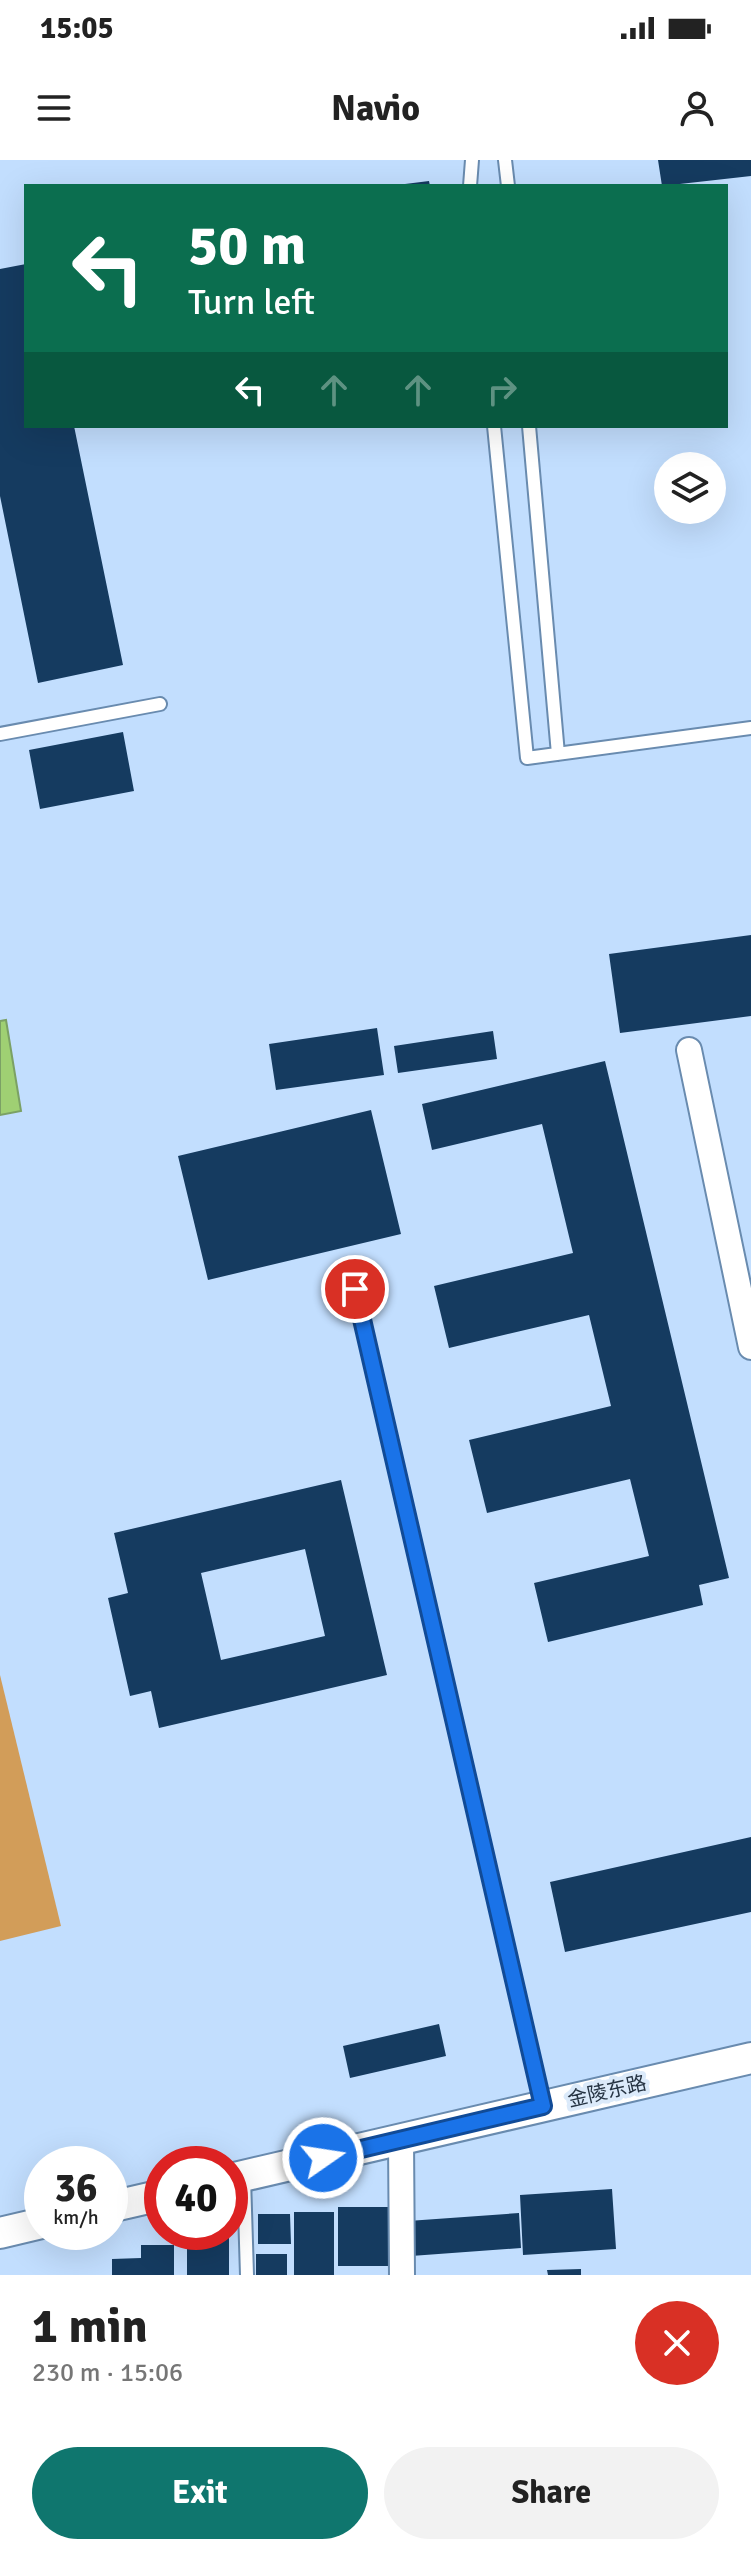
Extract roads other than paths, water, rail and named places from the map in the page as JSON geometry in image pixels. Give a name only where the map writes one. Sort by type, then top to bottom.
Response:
[{"type":"street","points":[[689,1050],[751,1347]]},
{"type":"street","name":"金陵东路","points":[[248,2175],[751,2058]]},
{"type":"street","points":[[401,2139],[402,2275]]},
{"type":"street","points":[[0,2233],[24,2227]]},
{"type":"lane","points":[[470,184],[472,160]]},
{"type":"lane","points":[[505,160],[508,184]]},
{"type":"lane","points":[[494,428],[527,758],[751,728]]},
{"type":"lane","points":[[529,428],[558,754]]},
{"type":"lane","points":[[0,734],[160,704]]},
{"type":"lane","points":[[355,1289],[543,2106]]},
{"type":"lane","points":[[244,2250],[247,2275]]}]
